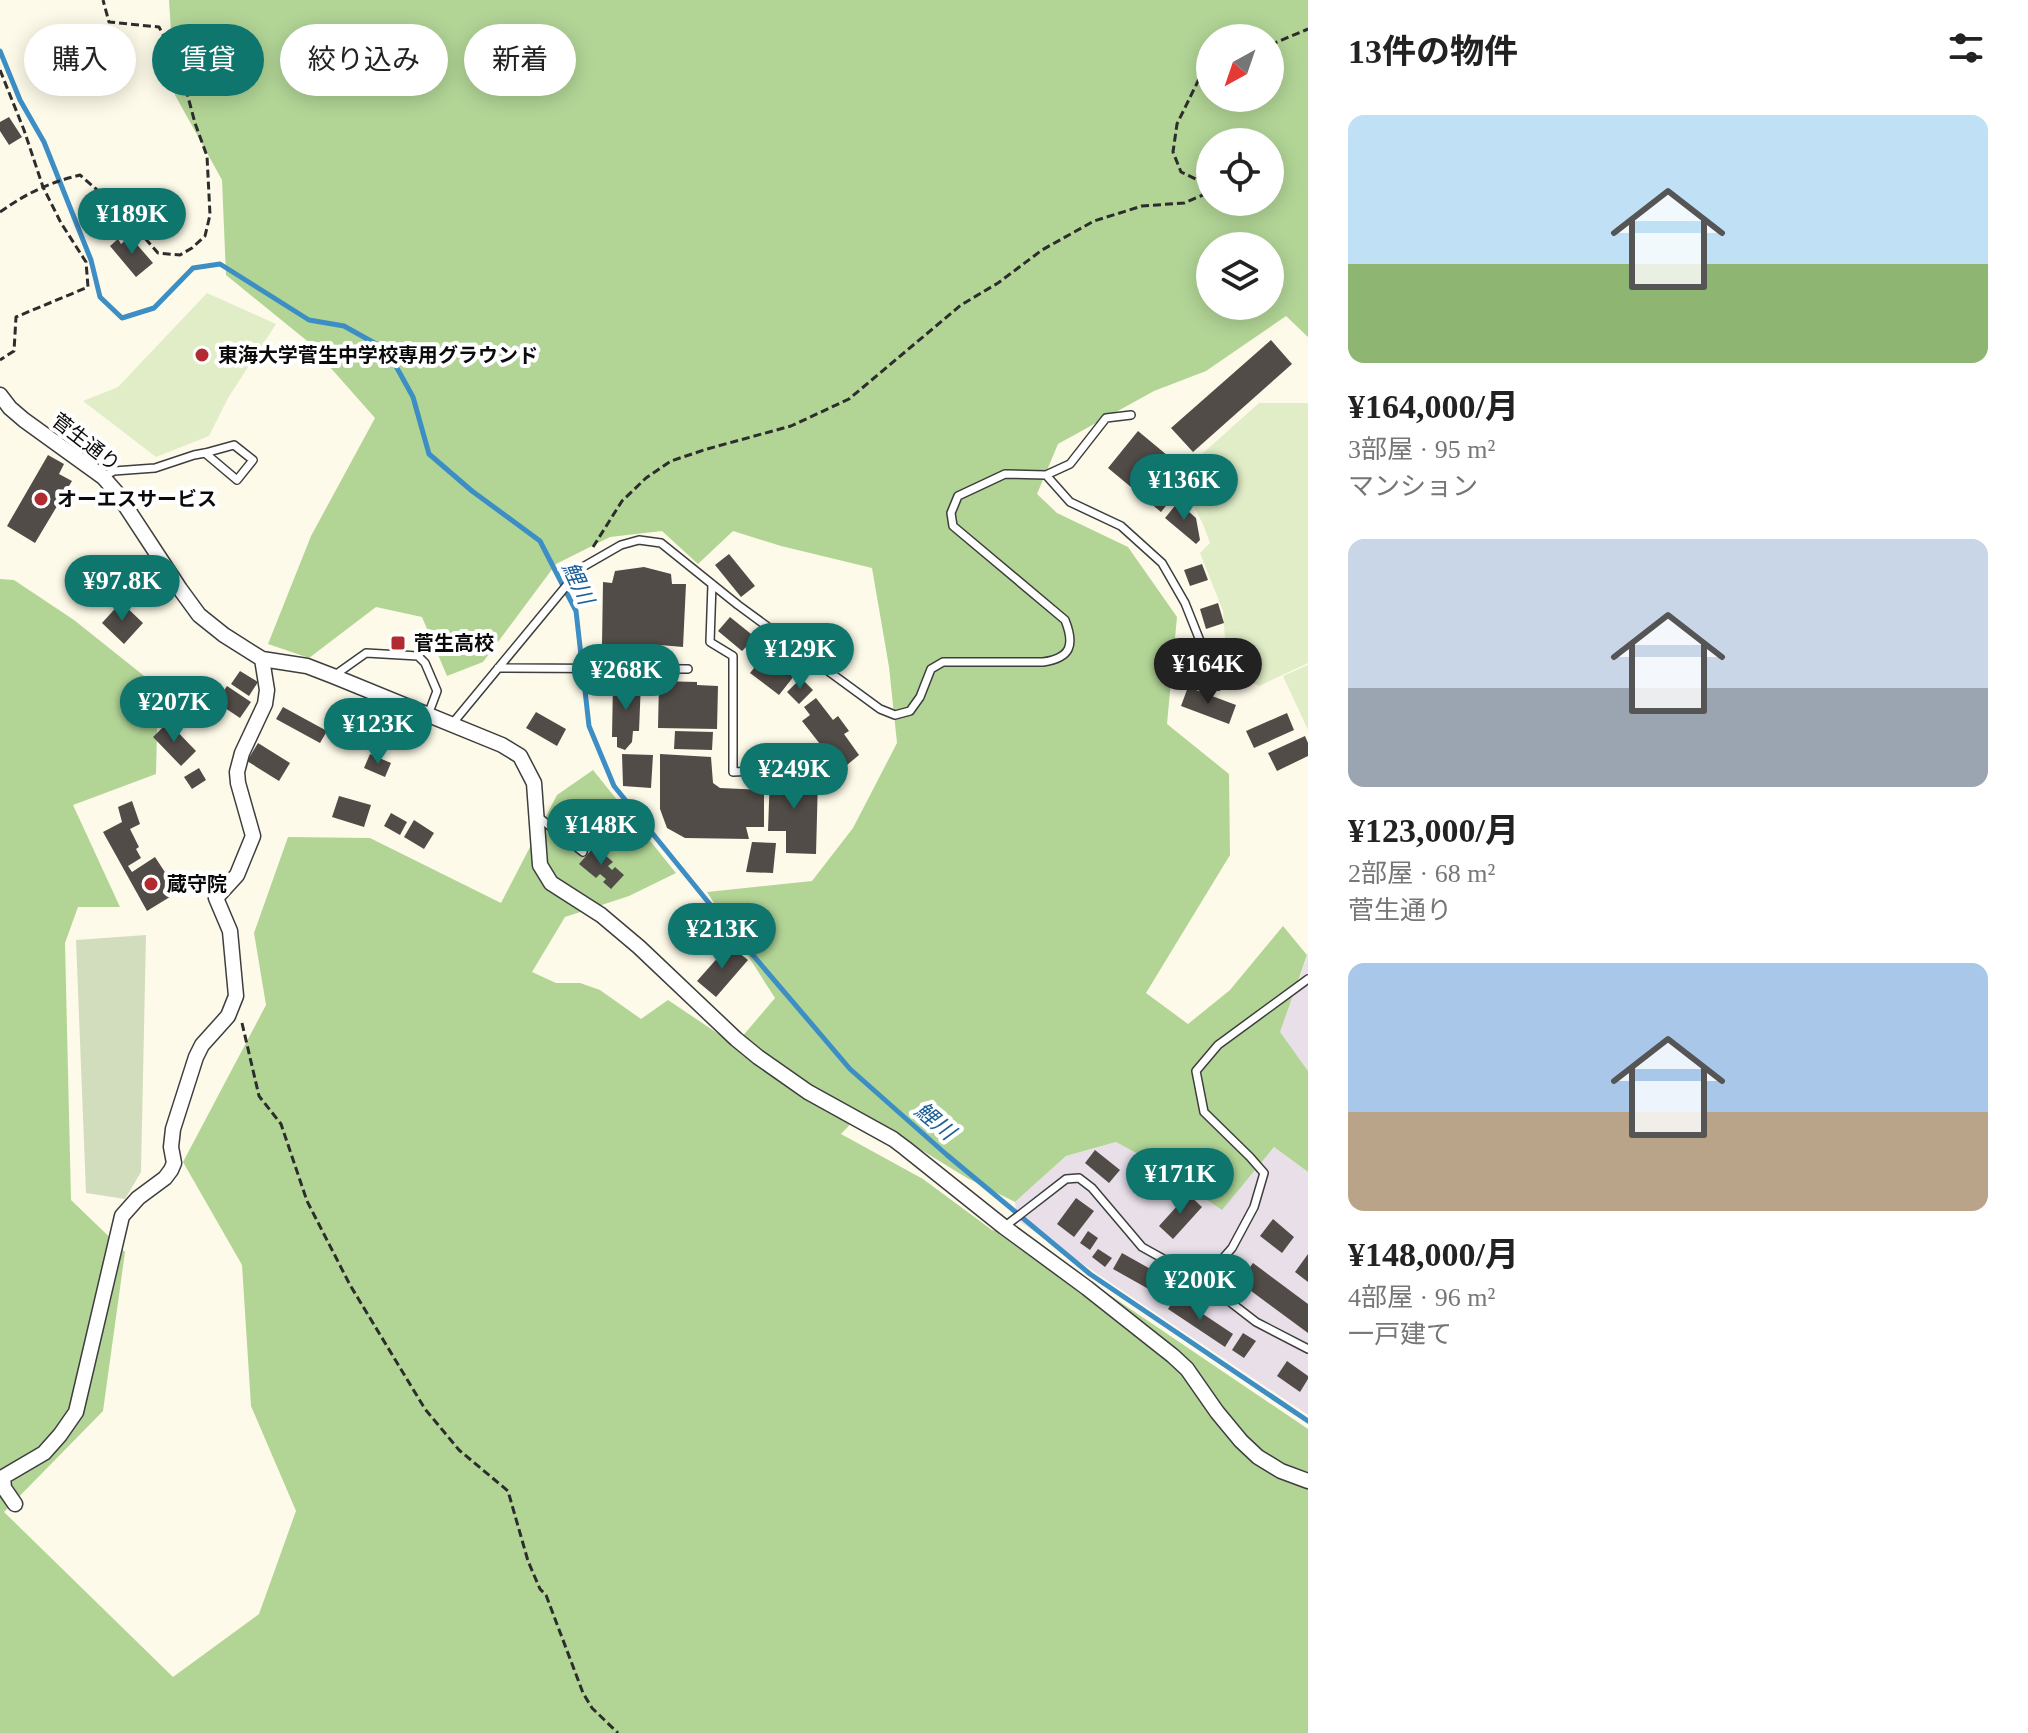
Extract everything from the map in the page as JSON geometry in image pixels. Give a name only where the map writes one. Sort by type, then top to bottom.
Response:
[{"type":"street","name":"菅生通り","points":[[0,395],[24,420],[103,477],[199,615],[224,635],[262,659],[307,666],[502,745],[520,756],[534,783],[540,865],[551,883],[601,915],[758,1057],[808,1092],[893,1139],[1008,1225],[1173,1356],[1258,1457],[1281,1471],[1308,1481]]},
{"type":"street","points":[[15,1504],[4,1488],[3,1477],[44,1453],[76,1412],[122,1216],[171,1170],[174,1163],[171,1147],[173,1129],[196,1057],[202,1045],[228,1016],[236,996],[230,931],[216,898],[237,875],[253,836],[237,772],[242,753],[265,704],[267,690],[262,659]]},
{"type":"lane","points":[[452,724],[578,570],[621,545],[639,540],[661,543],[738,605],[880,709],[895,715],[910,711],[920,697],[931,669],[943,662],[1057,660],[1068,651],[1071,635],[1065,620],[953,526],[951,513],[958,496],[1005,474],[1046,475],[1070,464],[1106,418],[1131,415]]},
{"type":"lane","points":[[103,477],[114,471],[155,468],[194,455],[234,445],[253,460],[237,480],[205,453]]},
{"type":"lane","points":[[1046,475],[1070,502],[1121,526],[1162,563],[1185,603],[1218,686]]},
{"type":"lane","points":[[712,584],[710,642],[733,656],[733,772],[755,771]]},
{"type":"lane","points":[[333,676],[366,653],[418,656],[425,663],[437,691],[428,715]]},
{"type":"lane","points":[[498,668],[688,669]]},
{"type":"lane","points":[[535,815],[583,852]]},
{"type":"lane","points":[[1203,1281],[1232,1248],[1254,1207],[1264,1173],[1204,1112],[1196,1071],[1218,1045],[1308,979]]},
{"type":"lane","points":[[1008,1225],[1066,1179],[1079,1178],[1092,1188],[1142,1247],[1203,1281],[1256,1322],[1308,1349]]},
{"type":"path","points":[[0,212],[53,182],[80,175],[118,208],[158,253],[180,255],[205,236],[210,215],[207,156],[180,67],[159,27],[109,22],[103,0]]},
{"type":"path","points":[[1284,39],[1308,29]]},
{"type":"path","points":[[0,70],[43,187],[86,262],[88,287],[16,317],[14,351],[0,360]]},
{"type":"path","points":[[578,570],[622,501],[646,478],[671,461],[791,426],[849,399],[961,305],[998,283],[1042,250],[1094,221],[1142,206],[1184,203],[1203,195],[1202,182],[1181,172],[1173,152],[1177,124],[1196,85]]},
{"type":"path","points":[[242,1024],[259,1096],[281,1124],[307,1201],[350,1285],[425,1409],[459,1450],[508,1491],[528,1561],[540,1589],[546,1595],[583,1693],[592,1708],[618,1733]]},
{"type":"shaded area","points":[[1308,954],[1308,1071],[1279,1032]]},
{"type":"shaded area","points":[[1116,1142],[1222,1209],[1274,1147],[1308,1172],[1308,1415],[1017,1220],[1015,1202],[1066,1156]]},
{"type":"green space","points":[[169,0],[1308,0],[1308,337],[1284,317],[1284,232],[1196,232],[1196,320],[1280,320],[1206,371],[1154,391],[1058,444],[1037,494],[1057,513],[1128,547],[1177,617],[1167,724],[1229,774],[1230,855],[1146,993],[1188,1024],[1230,990],[1283,926],[1307,955],[1280,1032],[1308,1071],[1308,1172],[1274,1147],[1222,1210],[1147,1159],[1116,1142],[1066,1156],[1015,1202],[967,1178],[861,1113],[841,1134],[923,1179],[992,1230],[1014,1234],[1095,1285],[1308,1429],[1308,1733],[0,1733],[0,579],[14,580],[74,620],[158,687],[156,774],[73,805],[120,907],[78,907],[65,943],[71,1200],[125,1252],[103,1411],[4,1512],[173,1677],[259,1614],[296,1511],[251,1406],[242,1265],[183,1162],[266,1005],[254,933],[288,837],[370,838],[501,903],[557,795],[593,770],[676,873],[629,896],[565,917],[532,972],[556,983],[580,983],[600,990],[641,1019],[668,1000],[735,1045],[775,998],[707,892],[812,881],[853,828],[897,743],[889,667],[872,568],[733,531],[698,564],[662,531],[610,537],[556,564],[483,662],[447,676],[422,617],[376,607],[309,658],[268,644],[311,536],[375,418],[306,340],[226,275],[222,180],[176,96],[264,96],[264,24],[171,24]]},
{"type":"green space","name":"東海大学菅生中学校専用グラウンド","points":[[207,293],[276,324],[228,398],[209,436],[156,457],[83,401],[118,387]]},
{"type":"green space","points":[[1259,403],[1308,403],[1308,663],[1259,686],[1232,672],[1226,652],[1223,611],[1200,553],[1210,543],[1188,496],[1195,478],[1192,463]]},
{"type":"green space","points":[[1308,665],[1308,730],[1283,676]]},
{"type":"green space","points":[[146,935],[141,1172],[125,1199],[86,1193],[76,940]]},
{"type":"building","points":[[9,117],[22,137],[9,145],[0,131],[0,122]]},
{"type":"building","points":[[128,238],[153,263],[136,277],[110,246],[118,239],[121,244]]},
{"type":"building","points":[[1271,340],[1292,364],[1193,452],[1171,428]]},
{"type":"building","points":[[1138,431],[1191,475],[1161,512],[1108,468]]},
{"type":"building","points":[[48,455],[64,464],[59,474],[72,481],[35,543],[7,526]]},
{"type":"building","points":[[1178,502],[1196,518],[1200,540],[1196,544],[1165,518]]},
{"type":"building","points":[[729,554],[755,586],[741,597],[715,565]]},
{"type":"building","points":[[1202,564],[1208,580],[1190,586],[1184,570]]},
{"type":"building","points":[[644,567],[671,574],[672,584],[686,584],[683,647],[660,645],[660,657],[624,657],[624,645],[602,644],[603,582],[612,583],[615,571]]},
{"type":"building","points":[[121,602],[143,623],[124,644],[102,623]]},
{"type":"building","points":[[1218,603],[1224,623],[1206,629],[1200,609]]},
{"type":"building","points":[[730,617],[761,642],[754,651],[747,646],[742,651],[718,631]]},
{"type":"building","points":[[769,648],[783,659],[779,664],[794,676],[779,695],[750,673],[758,663],[753,659],[761,649],[765,653]]},
{"type":"building","points":[[240,671],[258,682],[249,696],[231,684]]},
{"type":"building","points":[[801,678],[813,690],[799,704],[787,692]]},
{"type":"building","points":[[613,681],[641,682],[639,731],[633,731],[632,742],[625,750],[617,747],[617,737],[612,737]]},
{"type":"building","points":[[659,681],[718,686],[717,729],[658,728]]},
{"type":"building","points":[[227,686],[251,702],[240,718],[216,702]]},
{"type":"building","points":[[1188,687],[1236,705],[1229,724],[1181,706]]},
{"type":"building","points":[[816,698],[833,720],[838,716],[849,731],[844,734],[859,755],[847,765],[841,757],[834,762],[802,721],[810,715],[804,707]]},
{"type":"building","points":[[283,707],[327,731],[320,743],[276,719]]},
{"type":"building","points":[[536,712],[566,729],[557,746],[526,728]]},
{"type":"building","points":[[1287,713],[1294,730],[1254,748],[1246,731]]},
{"type":"building","points":[[399,714],[410,719],[403,735],[392,731]]},
{"type":"building","points":[[168,722],[196,751],[181,766],[153,737]]},
{"type":"building","points":[[675,731],[713,732],[712,750],[674,749]]},
{"type":"building","points":[[1305,736],[1308,756],[1277,771],[1268,753]]},
{"type":"building","points":[[258,743],[290,763],[279,781],[247,761]]},
{"type":"building","points":[[370,754],[391,763],[385,777],[364,768]]},
{"type":"building","points":[[622,754],[653,755],[651,788],[623,786]]},
{"type":"building","points":[[660,754],[711,757],[713,783],[720,788],[764,790],[764,827],[746,827],[749,839],[685,838],[667,828],[660,809]]},
{"type":"building","points":[[199,768],[206,780],[192,789],[184,777]]},
{"type":"building","points":[[770,772],[795,772],[795,777],[818,778],[816,854],[786,853],[786,831],[768,831]]},
{"type":"building","points":[[339,796],[371,805],[364,827],[332,817]]},
{"type":"building","points":[[132,801],[140,824],[130,829],[141,858],[128,866],[132,872],[155,857],[178,892],[147,911],[103,832],[122,822],[118,807]]},
{"type":"building","points":[[391,813],[407,822],[400,835],[384,826]]},
{"type":"building","points":[[414,820],[434,833],[424,849],[404,837]]},
{"type":"building","points":[[752,842],[776,843],[773,873],[746,872]]},
{"type":"building","points":[[595,846],[613,862],[608,866],[612,870],[615,867],[624,875],[611,889],[600,874],[596,878],[579,864]]},
{"type":"building","points":[[729,945],[748,960],[716,997],[697,981]]},
{"type":"building","points":[[1095,1150],[1120,1170],[1109,1183],[1085,1163]]},
{"type":"building","points":[[1188,1194],[1202,1207],[1173,1239],[1159,1226]]},
{"type":"building","points":[[1076,1198],[1094,1211],[1074,1237],[1057,1224]]},
{"type":"building","points":[[1273,1219],[1294,1237],[1282,1253],[1260,1236]]},
{"type":"building","points":[[1088,1231],[1098,1238],[1090,1250],[1080,1243]]},
{"type":"building","points":[[1098,1249],[1112,1258],[1105,1267],[1092,1257]]},
{"type":"building","points":[[1122,1253],[1170,1280],[1161,1296],[1113,1269]]},
{"type":"building","points":[[1308,1254],[1308,1282],[1295,1272]]},
{"type":"building","points":[[1253,1263],[1308,1304],[1308,1333],[1239,1282]]},
{"type":"building","points":[[1183,1277],[1203,1290],[1196,1301],[1176,1288]]},
{"type":"building","points":[[1176,1296],[1233,1334],[1225,1347],[1168,1309]]},
{"type":"building","points":[[1243,1333],[1256,1341],[1244,1358],[1232,1350]]},
{"type":"building","points":[[1287,1361],[1308,1376],[1300,1392],[1277,1376]]},
{"type":"waterway","name":"鯉川","points":[[0,51],[20,100],[44,142],[91,260],[100,297],[122,318],[154,308],[193,268],[220,264],[309,320],[344,326],[387,350],[413,397],[429,454],[472,491],[540,541],[576,611],[589,726],[614,786],[850,1069],[1090,1274],[1308,1421]]},
{"type":"place","name":"東海大学菅生中学校専用グラウンド","points":[[202,355]]},
{"type":"place","name":"オーエスサービス","points":[[41,499]]},
{"type":"place","name":"菅生高校","points":[[398,643]]},
{"type":"place","name":"蔵守院","points":[[151,884]]}]
